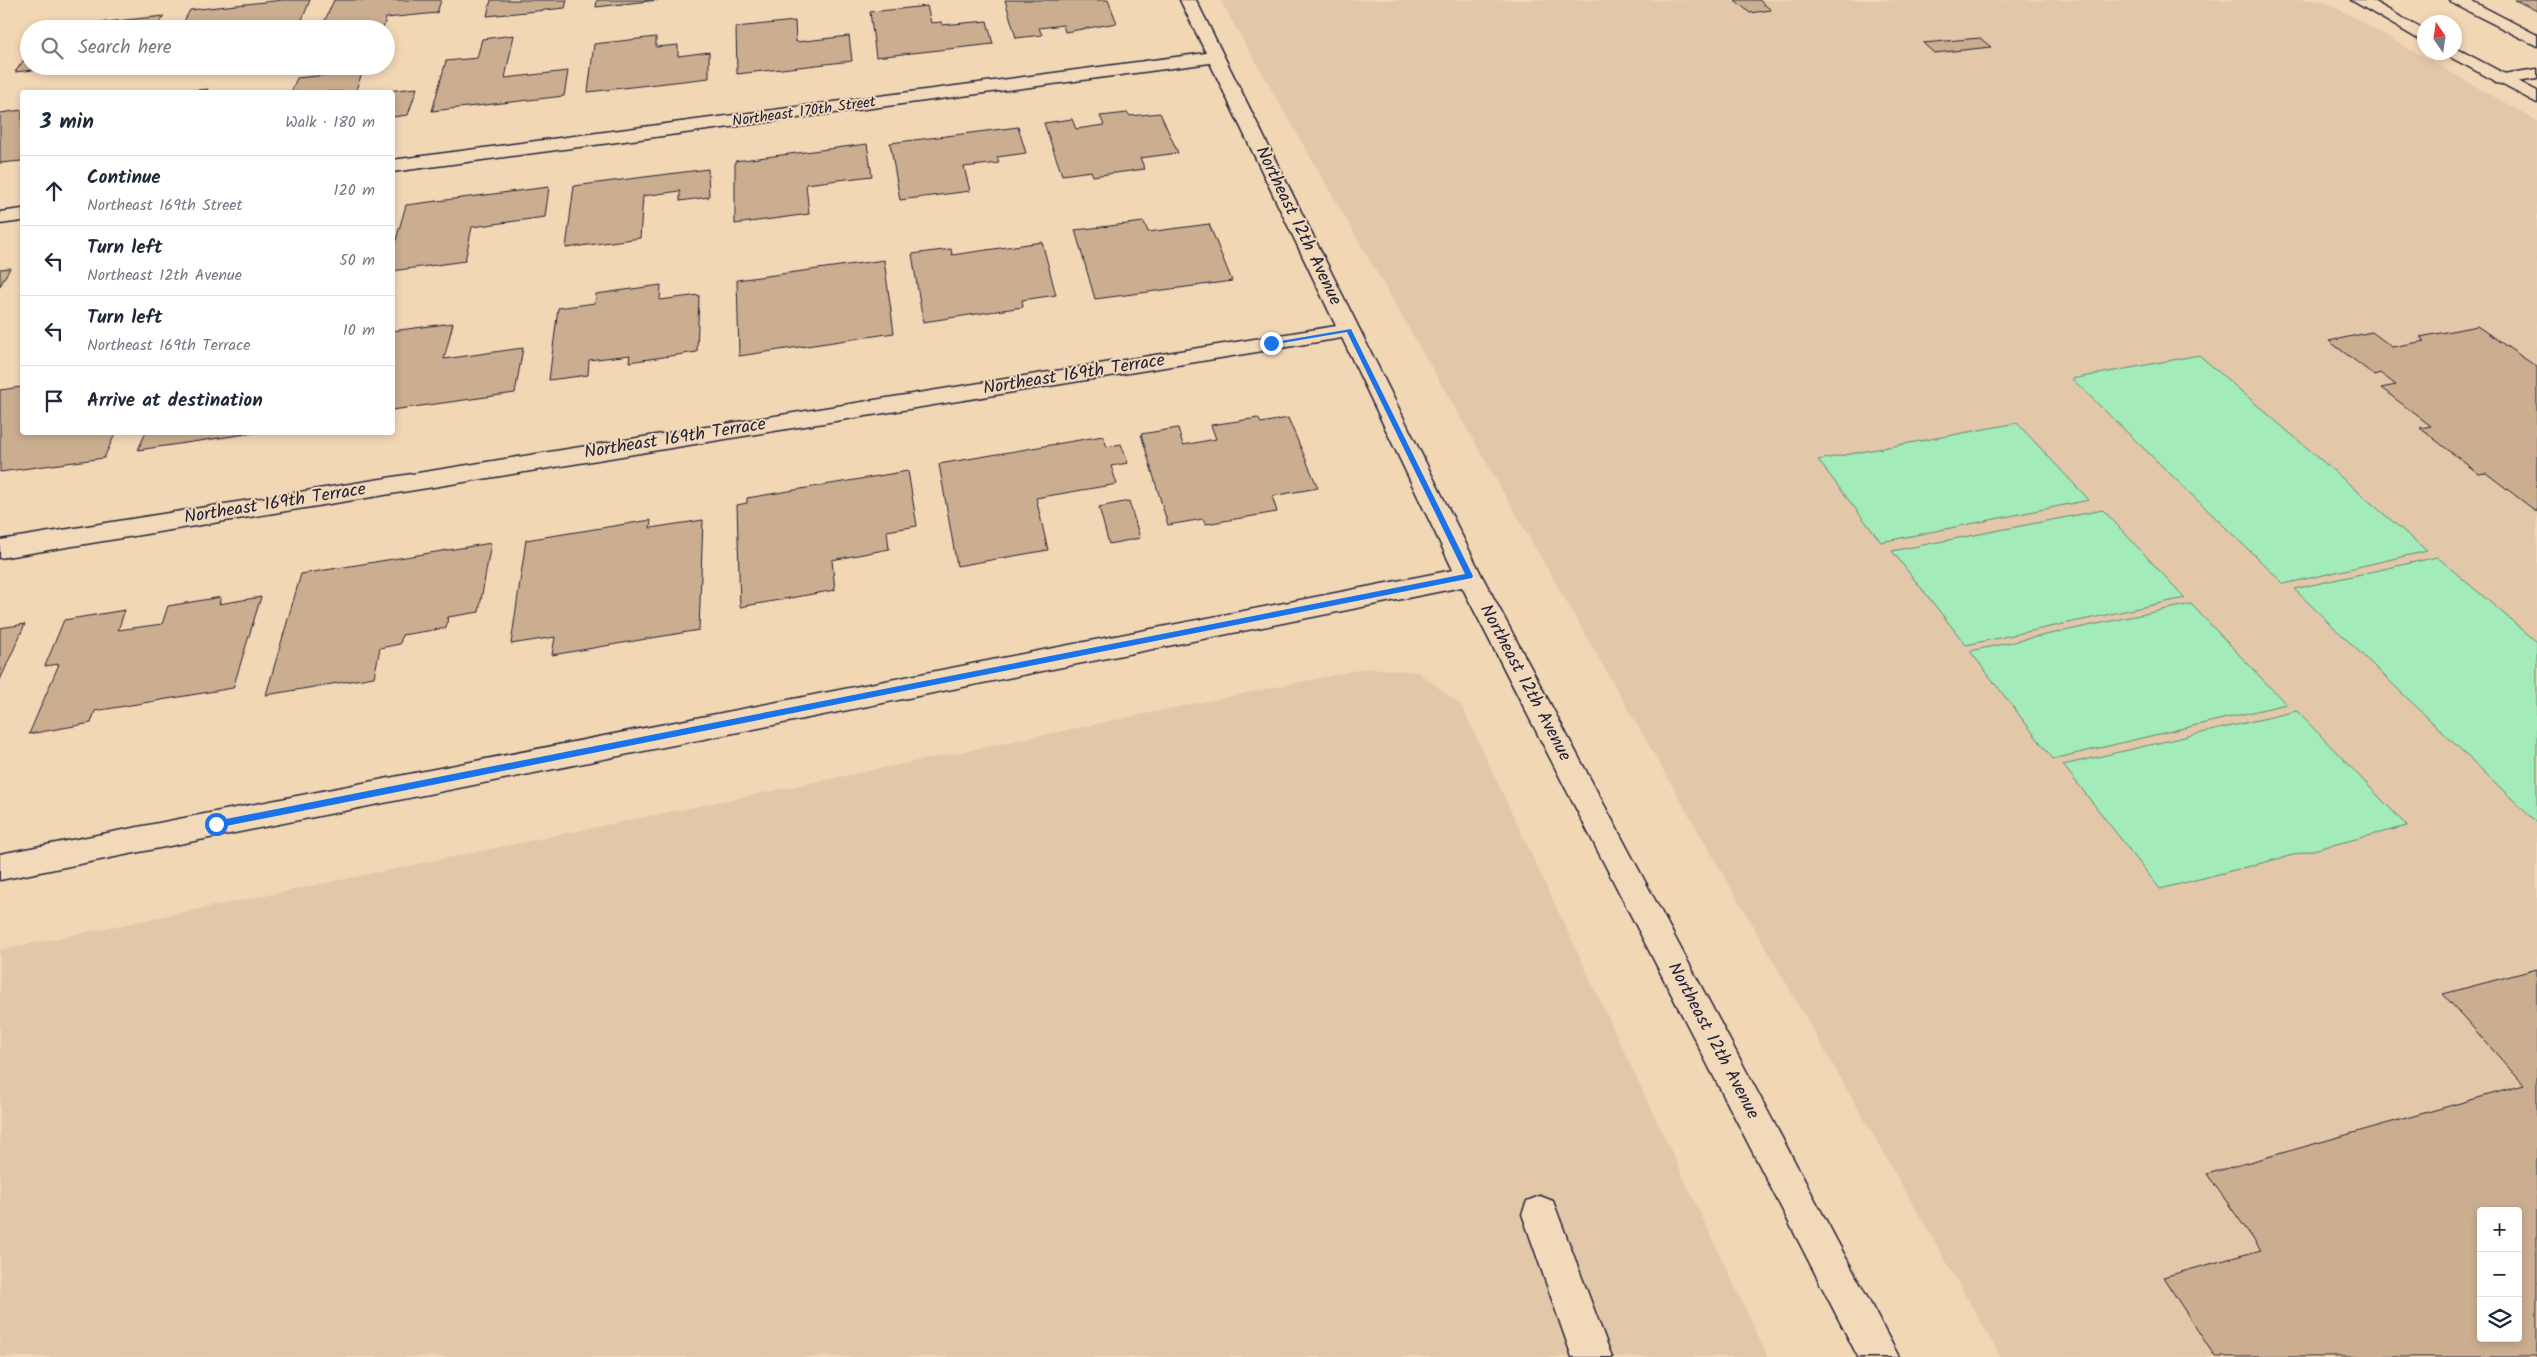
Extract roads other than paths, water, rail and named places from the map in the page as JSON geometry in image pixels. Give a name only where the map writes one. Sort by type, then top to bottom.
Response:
[{"type":"street","name":"Northeast 12th Avenue","points":[[1188,0],[1470,576],[1879,1357]]},
{"type":"street","points":[[2359,0],[2417,32]]},
{"type":"street","points":[[2458,0],[2537,41]]},
{"type":"street","points":[[2462,56],[2537,98]]},
{"type":"street","name":"Northeast 170th Street","points":[[395,166],[1216,58]]},
{"type":"street","points":[[2502,79],[2537,74]]},
{"type":"street","points":[[0,218],[20,215]]},
{"type":"street","name":"Northeast 169th Terrace","points":[[0,549],[1349,330]]},
{"type":"street","points":[[0,867],[1470,576]]},
{"type":"street","points":[[1540,1214],[1592,1357]]}]
